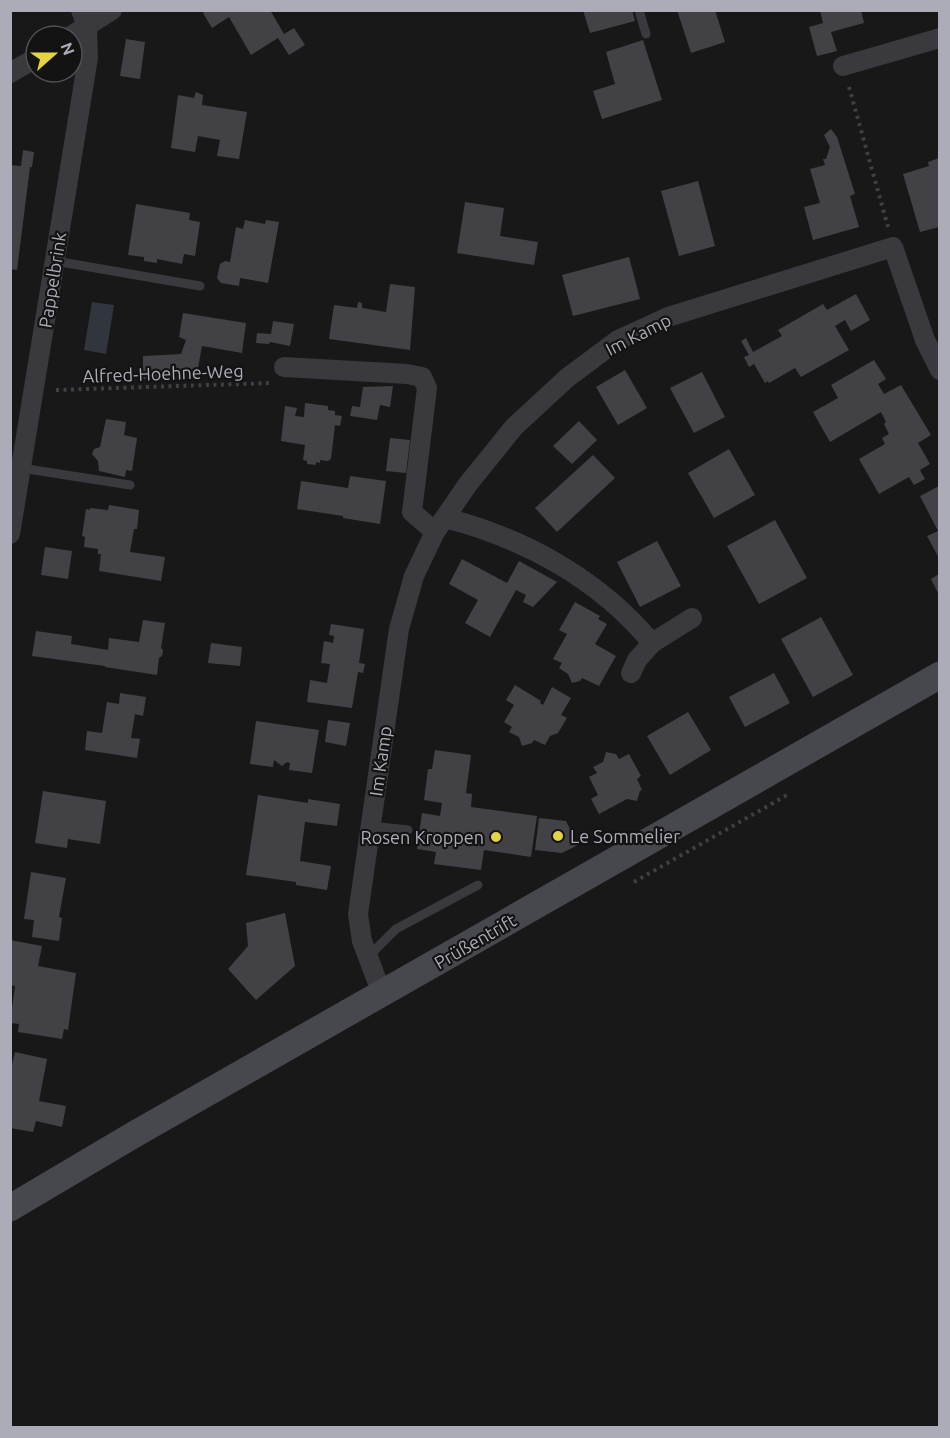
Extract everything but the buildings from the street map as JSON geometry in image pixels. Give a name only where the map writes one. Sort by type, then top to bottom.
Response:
[{"type":"main road","name":"Prüßentrift","points":[[10,1208],[135,1134],[939,675]]},
{"type":"street","points":[[80,24],[112,10]]},
{"type":"street","points":[[843,66],[939,38]]},
{"type":"street","name":"Pappelbrink","points":[[84,41],[88,58],[84,83]]},
{"type":"street","points":[[10,73],[24,65]]},
{"type":"street","name":"Pappelbrink","points":[[10,534],[84,84]]},
{"type":"street","points":[[893,247],[925,340],[939,370]]},
{"type":"street","name":"Im Kamp","points":[[382,994],[362,941],[358,915],[399,629],[414,576],[440,525],[468,484],[514,427],[567,378],[618,340],[668,316],[893,247]]},
{"type":"street","points":[[284,368],[407,374],[422,377],[427,388],[412,512],[440,525],[479,527],[545,556],[581,577],[632,619],[652,643]]},
{"type":"street","points":[[631,672],[637,660],[652,643],[692,618]]},
{"type":"lane","points":[[639,10],[646,34]]},
{"type":"lane","points":[[55,261],[200,286]]},
{"type":"lane","points":[[21,468],[130,485]]},
{"type":"lane","points":[[371,826],[408,830]]},
{"type":"lane","points":[[368,957],[396,929],[478,885]]},
{"type":"path","points":[[843,66],[893,247]]},
{"type":"path","name":"Alfred-Hoehne-Weg","points":[[33,390],[274,383],[284,368]]},
{"type":"shaded area","points":[[92,302],[114,305],[106,354],[84,350]]},
{"type":"place","name":"Le Sommelier","points":[[558,836]]},
{"type":"place","name":"Rosen Kroppen","points":[[496,837]]}]
